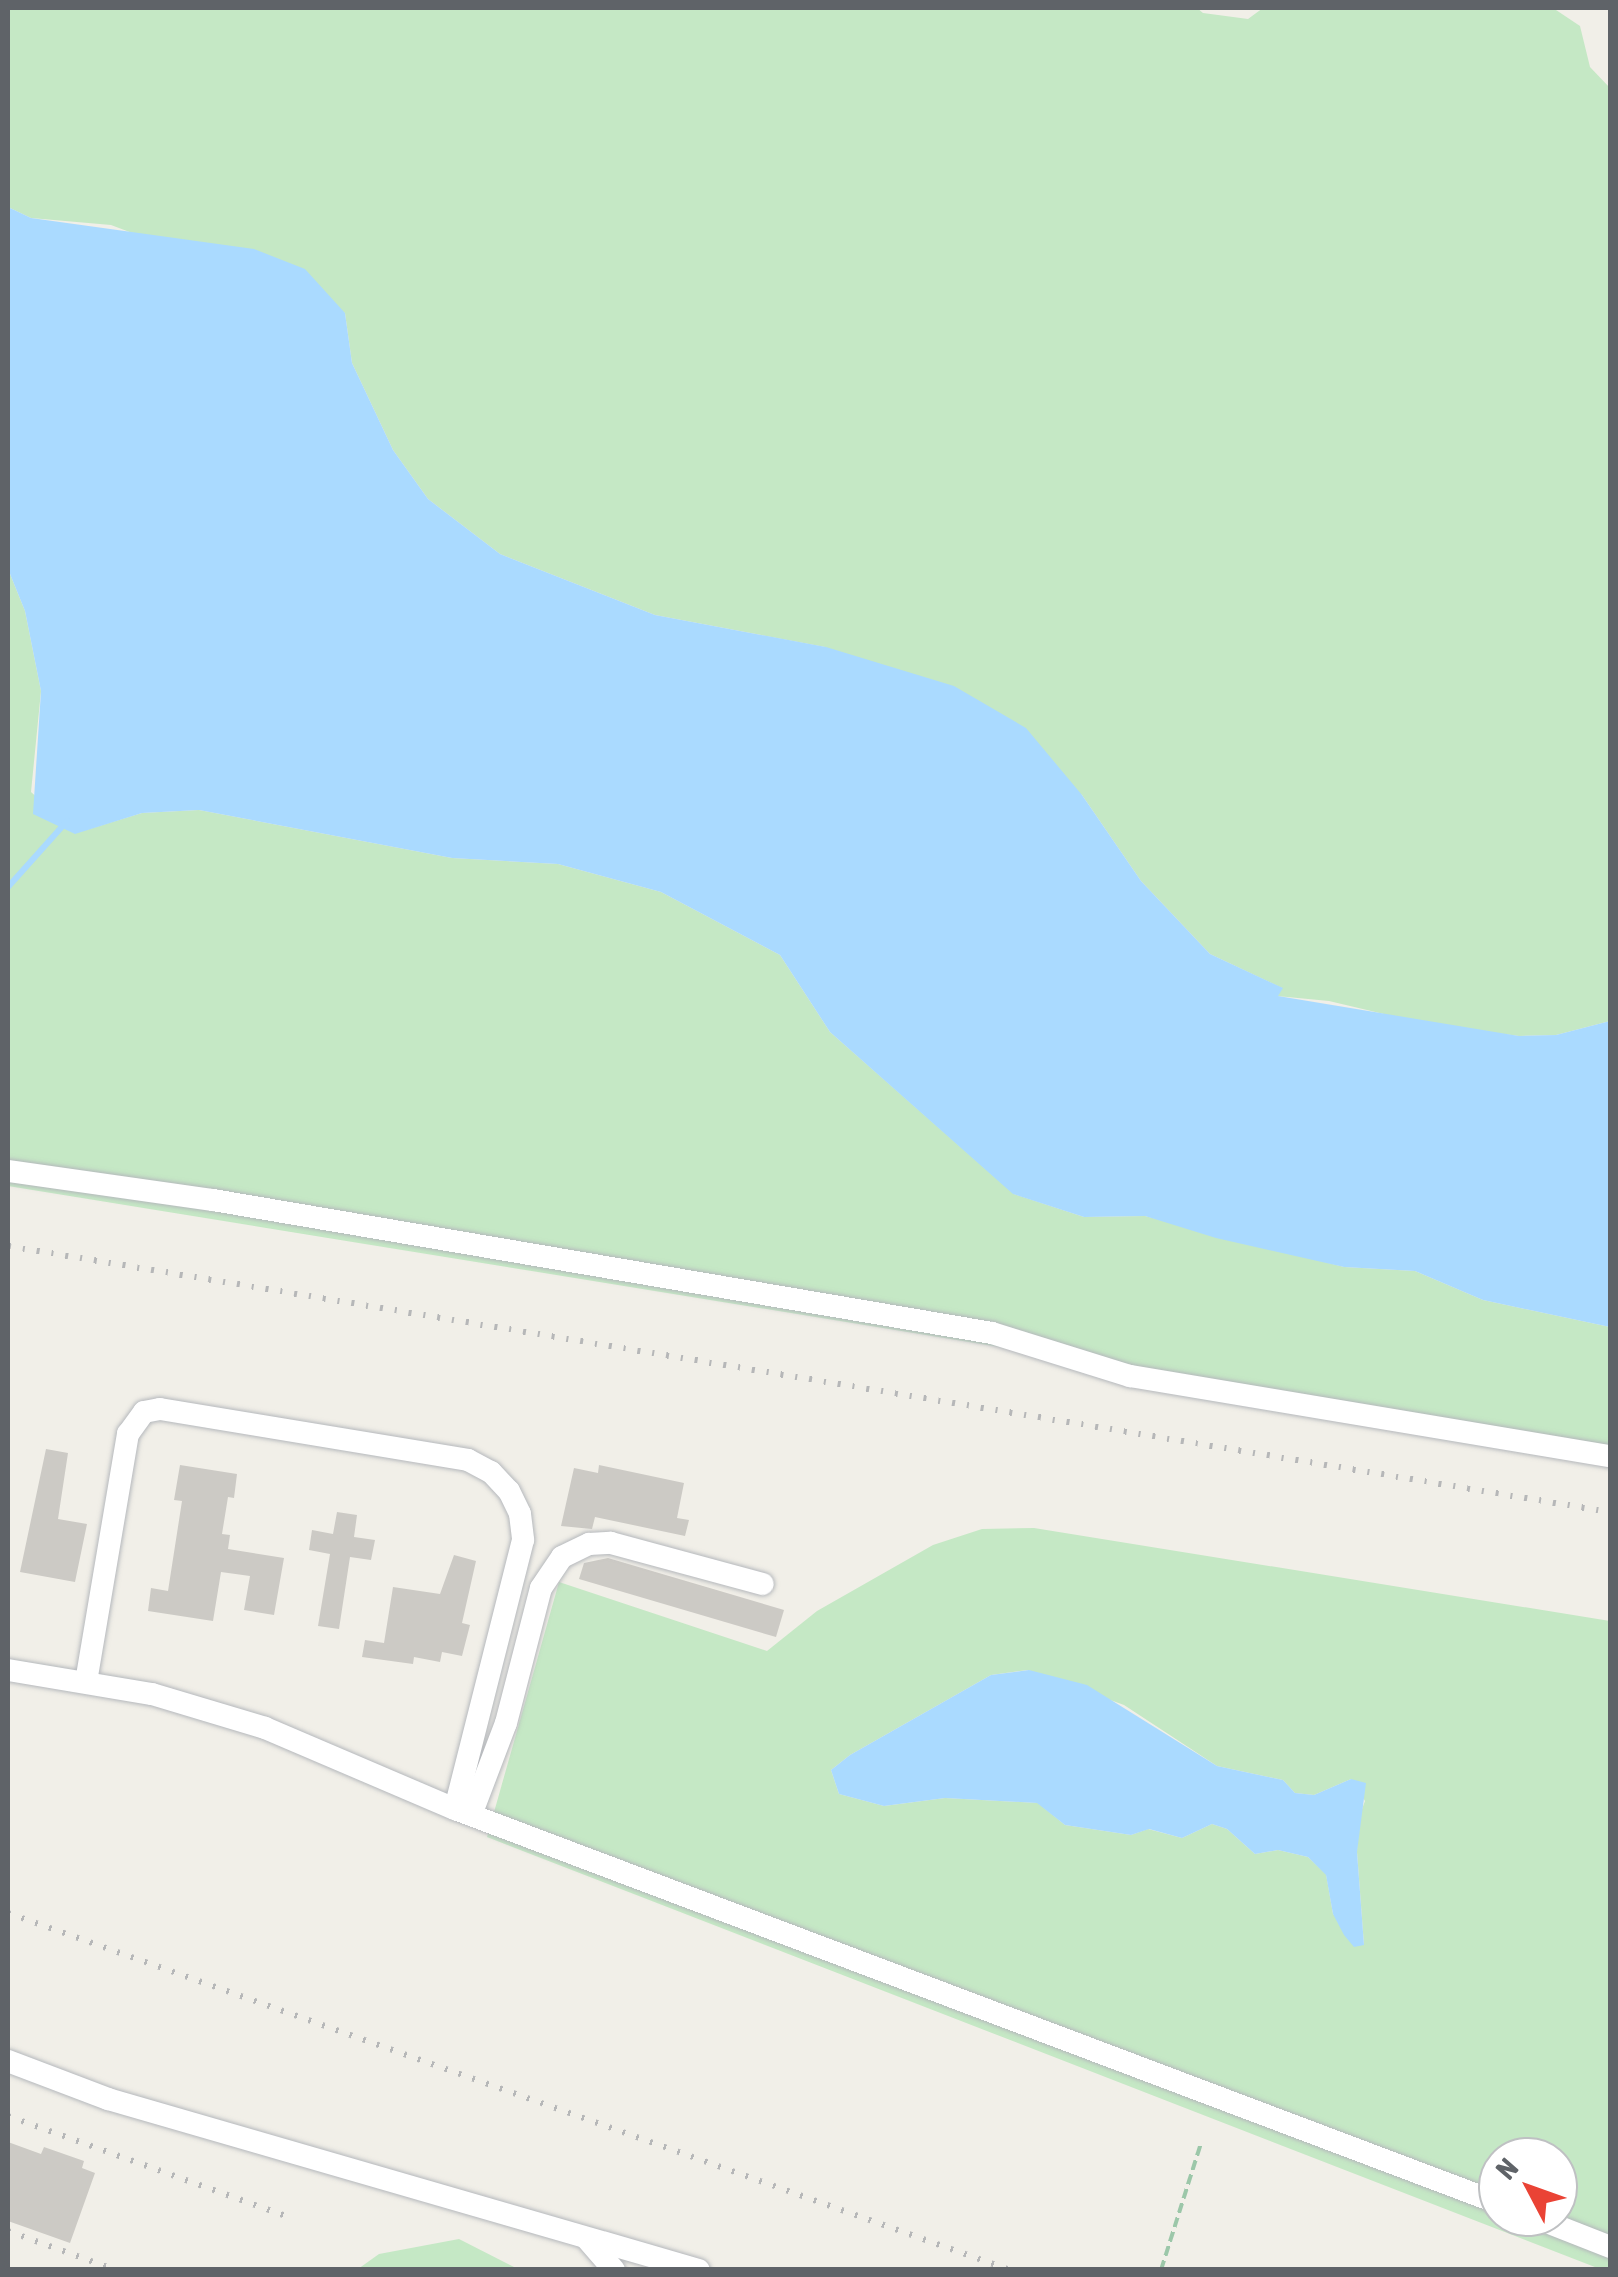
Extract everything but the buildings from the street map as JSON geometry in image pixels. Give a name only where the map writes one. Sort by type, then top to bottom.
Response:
[{"type":"street","points":[[8,1172],[213,1200],[972,1330],[1025,1341],[1130,1376],[1610,1456]]},
{"type":"street","points":[[86,1682],[128,1434],[144,1412],[160,1409],[474,1462],[509,1490],[520,1514],[524,1540],[463,1812]]},
{"type":"street","points":[[463,1812],[506,1723],[541,1588],[562,1557],[589,1544],[611,1542],[763,1584]]},
{"type":"street","points":[[8,1670],[86,1682],[241,1719],[463,1812],[1478,2195]]},
{"type":"street","points":[[8,2061],[108,2099],[485,2204],[699,2270]]},
{"type":"street","points":[[1578,2234],[1610,2247]]},
{"type":"street","points":[[586,2238],[614,2270]]},
{"type":"path","points":[[1162,2270],[1201,2143]]},
{"type":"green space","points":[[8,8],[1197,8],[1203,13],[1248,19],[1263,8],[1553,8],[1580,26],[1590,67],[1610,88],[1610,1021],[1556,1035],[1519,1036],[1426,1024],[1329,1001],[1277,996],[1282,988],[1210,954],[1141,881],[1082,795],[825,647],[655,615],[500,554],[428,499],[393,450],[352,363],[345,313],[111,225],[31,218],[8,207]]},
{"type":"green space","points":[[8,569],[25,611],[41,691],[31,792],[76,833],[142,813],[199,810],[452,858],[558,864],[661,892],[780,955],[830,1032],[1014,1194],[1084,1217],[1145,1216],[1344,1267],[1415,1271],[1483,1300],[1610,1327],[1610,1446],[8,1186]]},
{"type":"green space","points":[[1034,1528],[1610,1621],[1610,2269],[1600,2269],[1518,2237],[1578,2237],[1578,2137],[1478,2137],[1478,2222],[487,1837],[559,1582],[767,1651],[817,1611],[933,1545],[982,1529]],"holes":[[[1028,1670],[1124,1705],[1217,1766],[1283,1780],[1295,1793],[1314,1795],[1351,1779],[1365,1801],[1358,1820],[1357,1852],[1364,1945],[1333,1914],[1326,1874],[1308,1857],[1278,1850],[1255,1854],[1227,1829],[1212,1824],[1182,1838],[1148,1829],[1131,1835],[1065,1825],[1038,1803],[945,1798],[884,1806],[839,1794],[831,1770],[850,1755],[991,1675]]]},
{"type":"green space","points":[[459,2239],[518,2269],[358,2269],[379,2254]]},
{"type":"water","points":[[8,207],[31,218],[254,249],[305,269],[345,313],[352,363],[393,450],[428,499],[500,554],[655,615],[826,647],[954,686],[1026,728],[1082,795],[1141,881],[1210,954],[1283,988],[1278,996],[1519,1036],[1556,1035],[1610,1021],[1610,1327],[1483,1300],[1415,1271],[1344,1267],[1216,1238],[1145,1216],[1084,1217],[1013,1194],[830,1032],[780,955],[661,892],[558,864],[452,858],[199,810],[142,813],[75,834],[33,814],[41,691],[25,611],[8,569]]},
{"type":"water","points":[[1029,1670],[1087,1685],[1217,1766],[1283,1780],[1295,1793],[1314,1795],[1351,1779],[1366,1783],[1357,1852],[1364,1945],[1354,1947],[1344,1935],[1333,1914],[1326,1875],[1308,1857],[1278,1850],[1255,1854],[1227,1829],[1212,1824],[1182,1838],[1149,1829],[1131,1835],[1065,1825],[1037,1803],[945,1798],[884,1806],[839,1794],[831,1770],[850,1755],[991,1675]]},
{"type":"waterway","points":[[8,887],[67,821]]},
{"type":"railway","points":[[8,1246],[1610,1512]]},
{"type":"railway","points":[[8,1913],[1010,2270]]},
{"type":"railway","points":[[8,2116],[286,2216]]},
{"type":"railway","points":[[8,2231],[116,2270]]}]
